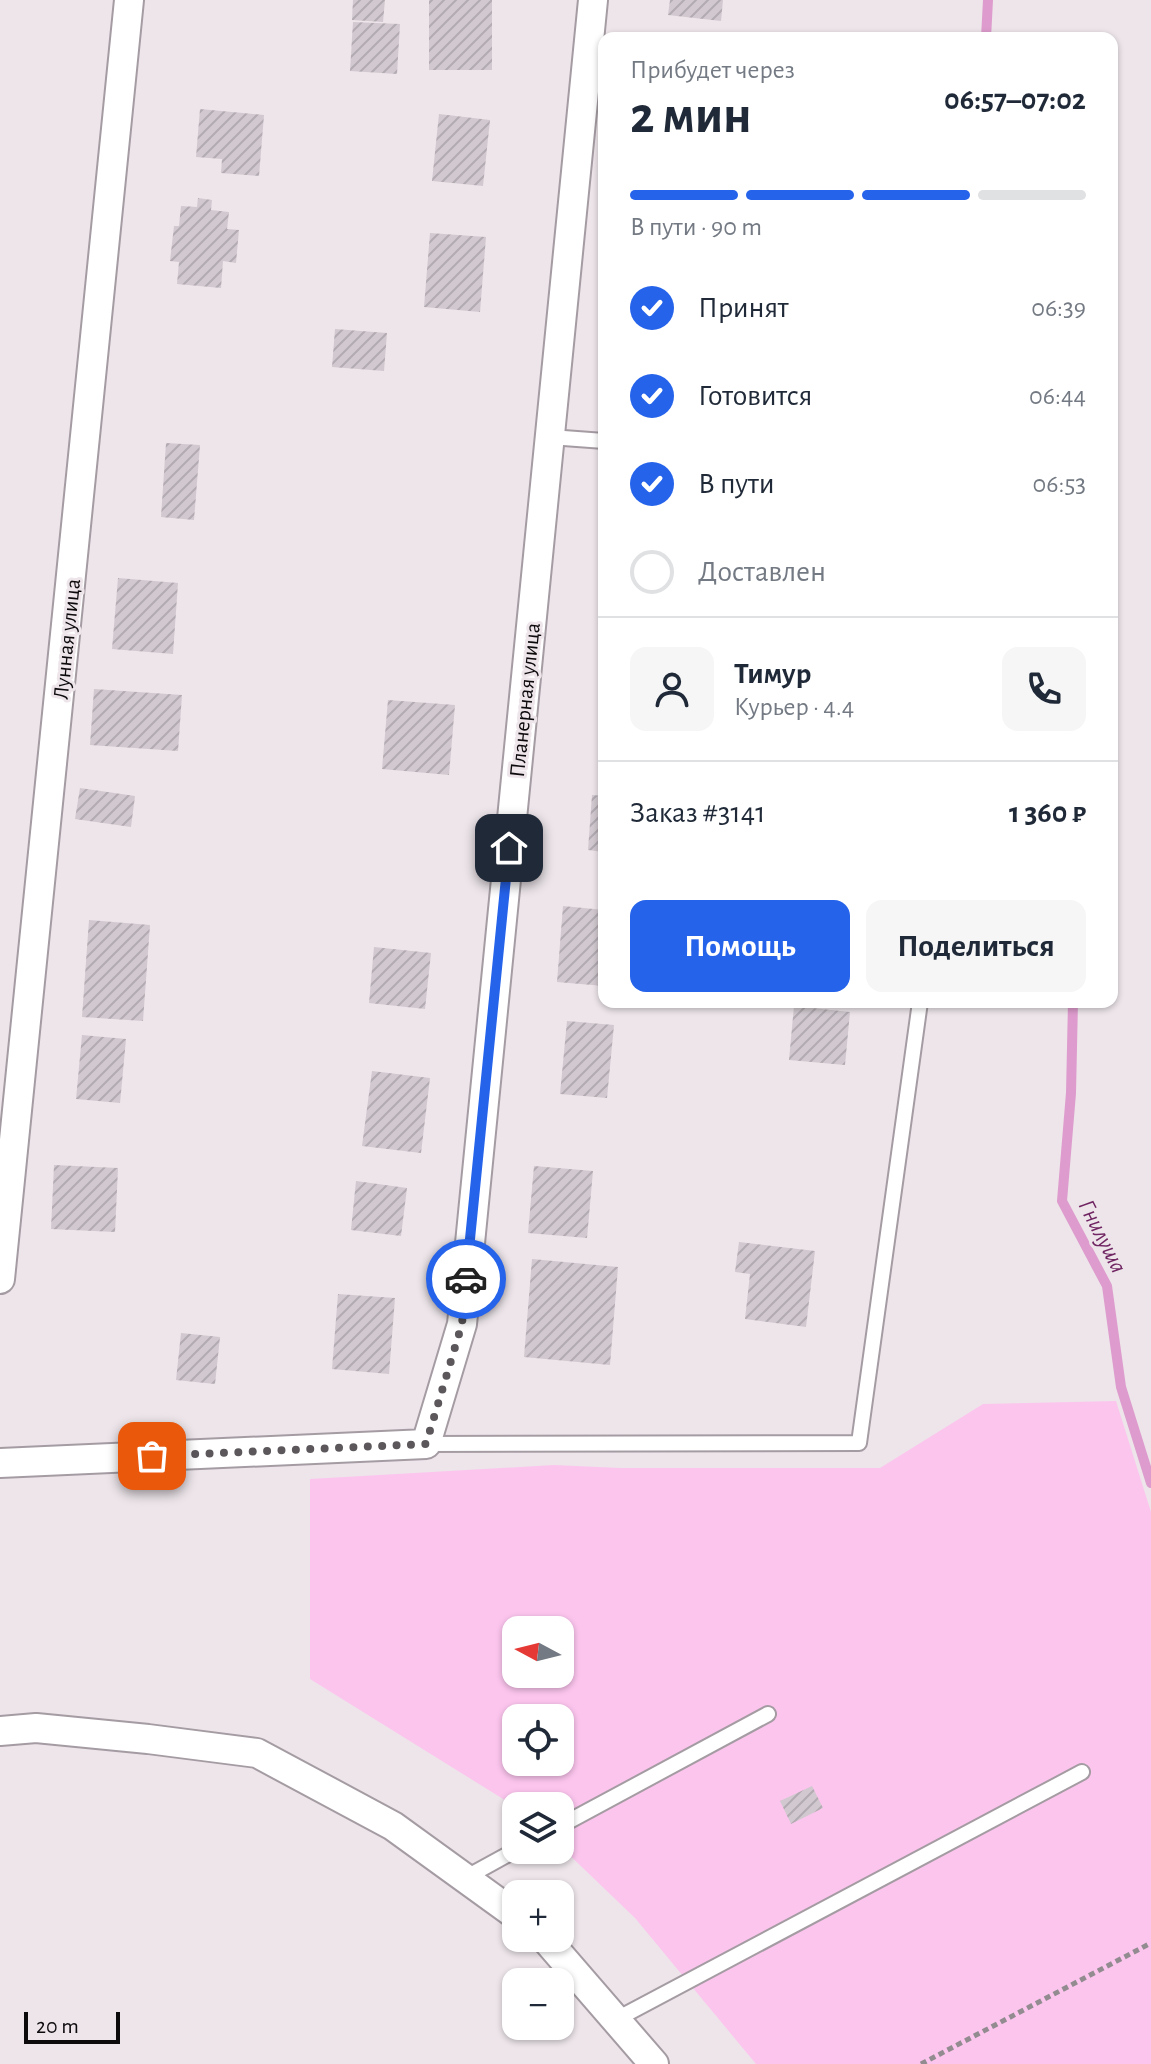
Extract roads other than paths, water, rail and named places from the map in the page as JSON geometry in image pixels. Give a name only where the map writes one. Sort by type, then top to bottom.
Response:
[{"type":"street","name":"Лунная улица","points":[[0,1279],[129,0]]},
{"type":"street","name":"Планерная улица","points":[[426,1444],[462,1324],[593,0]]},
{"type":"street","points":[[0,1463],[426,1444]]},
{"type":"street","points":[[0,1731],[50,1729],[257,1753],[393,1826],[502,1905]]},
{"type":"street","points":[[557,1952],[654,2064]]},
{"type":"lane","points":[[550,437],[598,441]]},
{"type":"lane","points":[[426,1444],[859,1443],[919,1008]]},
{"type":"lane","points":[[574,1818],[768,1714]]},
{"type":"lane","points":[[615,2020],[1082,1772]]},
{"type":"lane","points":[[465,1878],[502,1858]]},
{"type":"waterway","name":"Гнилуша","points":[[986,32],[988,0]]},
{"type":"waterway","name":"Гнилуша","points":[[1073,1008],[1071,1093],[1062,1201],[1107,1286],[1121,1387],[1151,1483]]}]
